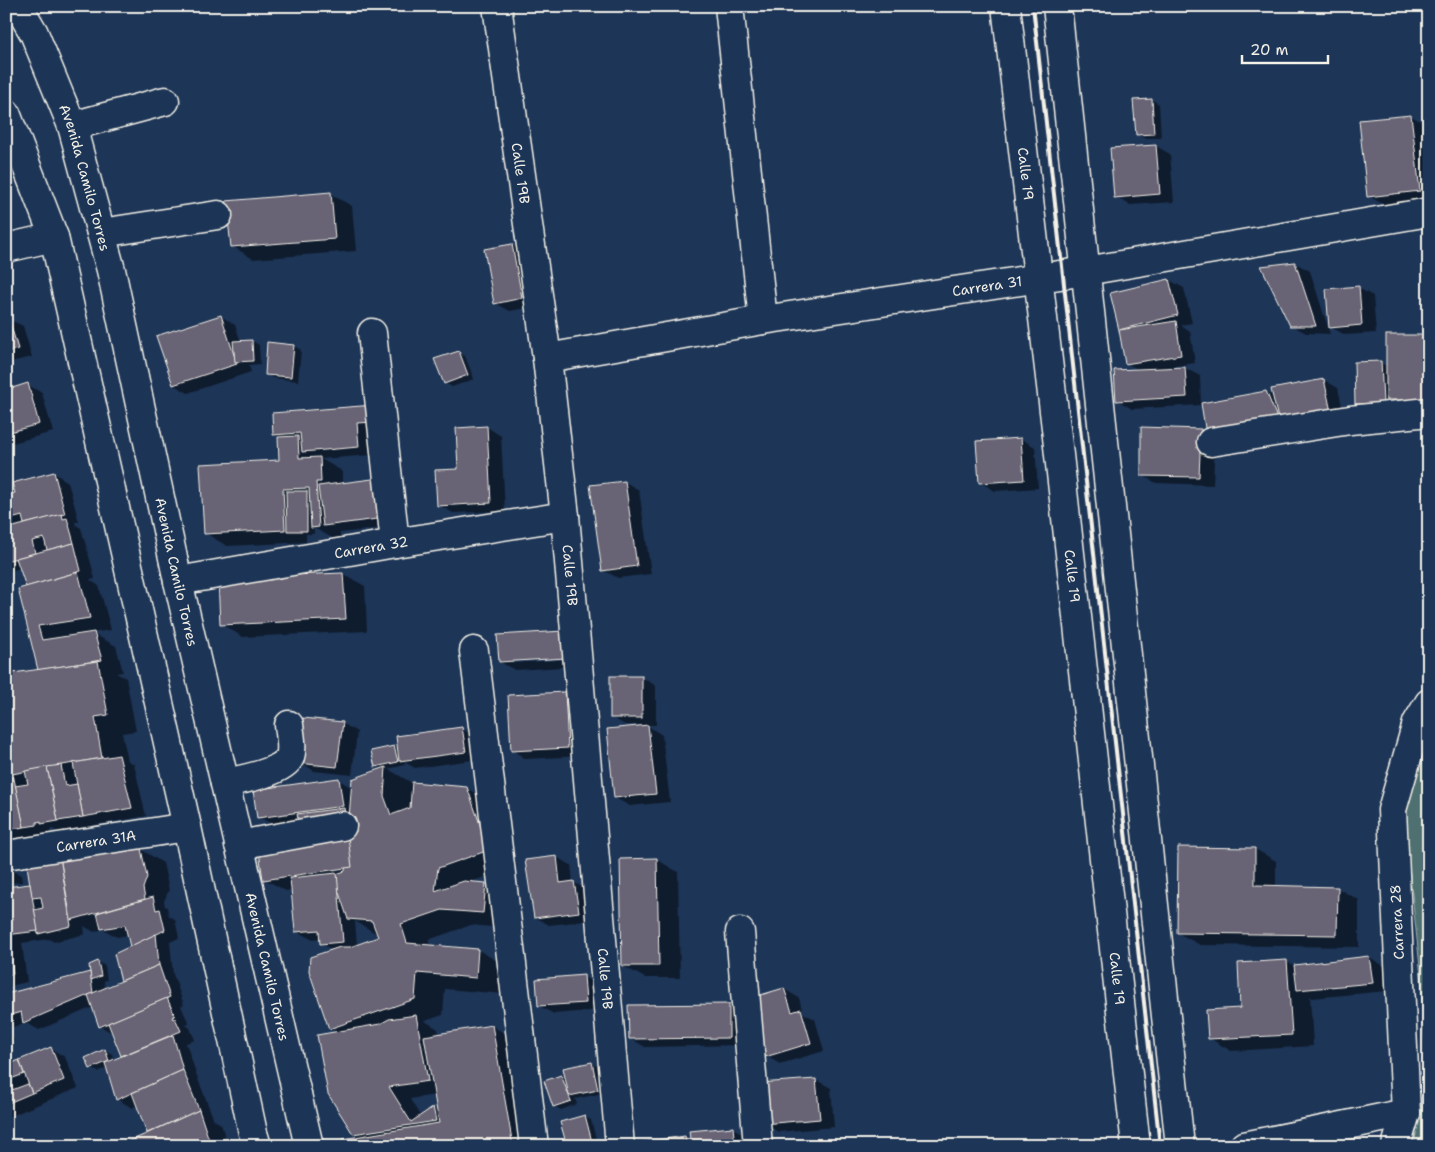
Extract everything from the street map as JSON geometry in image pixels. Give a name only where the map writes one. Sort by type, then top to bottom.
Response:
[{"type":"street","name":"Avenida Camilo Torres","points":[[18,6],[34,33],[72,126],[113,280],[178,581],[309,1146]]},
{"type":"street","name":"Calle 19B","points":[[497,6],[547,358],[565,516],[620,1146]]},
{"type":"street","points":[[729,6],[763,320]]},
{"type":"street","name":"Calle 19","points":[[1006,6],[1056,428],[1136,1146]]},
{"type":"street","points":[[1057,6],[1180,1146]]},
{"type":"street","points":[[72,126],[165,101]]},
{"type":"street","points":[[6,114],[54,237],[187,827],[253,1133],[258,1146]]},
{"type":"street","name":"Carrera 31","points":[[547,358],[763,320],[1038,278],[1429,212]]},
{"type":"street","points":[[101,233],[218,215]]},
{"type":"street","points":[[6,248],[54,237]]},
{"type":"street","points":[[372,333],[395,543]]},
{"type":"street","points":[[1212,442],[1350,420],[1429,412]]},
{"type":"street","name":"Carrera 32","points":[[178,581],[395,543],[565,516]]},
{"type":"street","points":[[474,651],[534,1146]]},
{"type":"street","name":"Carrera 28","points":[[1396,1146],[1406,1113],[1392,810],[1417,722],[1429,702]]},
{"type":"street","points":[[225,783],[260,774],[287,763],[291,754],[289,725]]},
{"type":"street","points":[[239,845],[342,826]]},
{"type":"street","name":"Carrera 31A","points":[[6,855],[187,827]]},
{"type":"street","points":[[740,932],[758,1146]]},
{"type":"street","points":[[1244,1146],[1406,1113]]},
{"type":"green space","points":[[1429,725],[1429,1146],[1414,1146],[1426,1072],[1421,976],[1404,820],[1423,736]]},
{"type":"building","points":[[1152,99],[1154,134],[1136,135],[1133,100]]},
{"type":"building","points":[[1411,115],[1420,191],[1367,197],[1359,120]]},
{"type":"building","points":[[1156,145],[1160,194],[1114,198],[1110,148]]},
{"type":"building","points":[[331,192],[335,239],[231,247],[226,201]]},
{"type":"building","points":[[512,244],[522,298],[494,304],[484,249]]},
{"type":"building","points":[[1295,262],[1316,326],[1290,326],[1261,266]]},
{"type":"building","points":[[1169,279],[1178,315],[1119,330],[1110,293]]},
{"type":"building","points":[[1359,286],[1362,325],[1329,328],[1326,289]]},
{"type":"building","points":[[221,315],[237,364],[173,385],[156,336]]},
{"type":"building","points":[[8,316],[18,349],[6,352],[6,317]]},
{"type":"building","points":[[1176,321],[1181,355],[1125,364],[1119,330]]},
{"type":"building","points":[[1386,335],[1429,335],[1429,400],[1386,400]]},
{"type":"building","points":[[252,340],[253,361],[235,362],[233,341]]},
{"type":"building","points":[[267,342],[294,345],[291,377],[265,375]]},
{"type":"building","points":[[459,351],[468,375],[444,384],[434,359]]},
{"type":"building","points":[[1381,361],[1383,403],[1355,404],[1354,362]]},
{"type":"building","points":[[1185,367],[1187,397],[1116,401],[1114,370]]},
{"type":"building","points":[[1324,379],[1331,412],[1279,423],[1271,389]]},
{"type":"building","points":[[28,383],[39,424],[6,433],[6,390]]},
{"type":"building","points":[[1266,391],[1279,423],[1206,434],[1201,403]]},
{"type":"building","points":[[374,405],[375,422],[357,423],[359,447],[302,452],[300,433],[273,435],[272,413]]},
{"type":"building","points":[[487,426],[491,503],[437,506],[435,470],[458,469],[456,428]]},
{"type":"building","points":[[1141,427],[1201,429],[1199,477],[1141,476]]},
{"type":"building","points":[[298,436],[299,458],[320,457],[321,482],[316,482],[319,527],[311,528],[309,488],[283,489],[285,530],[204,534],[200,464],[279,460],[278,437]]},
{"type":"building","points":[[1021,438],[1024,480],[979,483],[976,441]]},
{"type":"building","points":[[54,472],[65,514],[24,524],[22,516],[11,519],[13,527],[6,529],[6,495],[15,493],[12,483]]},
{"type":"building","points":[[380,478],[385,518],[323,526],[318,486]]},
{"type":"building","points":[[625,481],[637,566],[602,571],[590,485]]},
{"type":"building","points":[[286,491],[307,491],[307,531],[287,531]]},
{"type":"building","points":[[62,514],[63,519],[67,518],[74,543],[47,550],[44,538],[32,541],[35,553],[6,561],[6,529]]},
{"type":"building","points":[[74,543],[81,571],[26,587],[16,558]]},
{"type":"building","points":[[78,572],[90,618],[38,626],[42,640],[94,632],[102,660],[38,670],[18,589]]},
{"type":"building","points":[[343,573],[346,619],[220,625],[218,578]]},
{"type":"building","points":[[564,631],[566,658],[499,662],[497,635]]},
{"type":"building","points":[[98,661],[108,715],[95,717],[102,758],[6,775],[6,674]]},
{"type":"building","points":[[610,676],[642,676],[642,718],[610,718]]},
{"type":"building","points":[[565,692],[568,748],[511,751],[508,695]]},
{"type":"building","points":[[303,718],[343,722],[337,767],[298,763]]},
{"type":"building","points":[[648,725],[656,794],[614,798],[607,729]]},
{"type":"building","points":[[462,727],[466,752],[399,761],[396,736]]},
{"type":"building","points":[[394,746],[398,762],[375,767],[371,751]]},
{"type":"building","points":[[119,755],[132,808],[83,817],[73,763]]},
{"type":"building","points":[[61,765],[65,786],[77,784],[83,817],[58,821],[47,767]]},
{"type":"building","points":[[47,767],[58,821],[41,824],[41,821],[37,822],[37,825],[24,827],[15,786],[28,784],[25,771]]},
{"type":"building","points":[[386,767],[384,796],[391,815],[410,808],[412,782],[467,787],[489,850],[438,868],[435,891],[464,881],[486,883],[483,913],[442,910],[401,924],[407,943],[478,949],[476,978],[417,973],[415,999],[329,1029],[309,971],[310,957],[340,947],[350,947],[378,937],[372,921],[348,919],[333,875],[345,871],[352,779]]},
{"type":"building","points":[[13,774],[24,827],[6,830],[6,775]]},
{"type":"building","points":[[339,778],[343,806],[257,818],[253,790]]},
{"type":"building","points":[[344,808],[352,867],[263,880],[256,830],[299,824],[297,814]]},
{"type":"building","points":[[129,841],[141,849],[147,877],[143,888],[145,899],[71,920],[60,857]]},
{"type":"building","points":[[1178,847],[1255,848],[1255,885],[1338,887],[1337,935],[1177,933]]},
{"type":"building","points":[[557,856],[560,883],[574,881],[579,912],[534,918],[525,860]]},
{"type":"building","points":[[60,857],[71,926],[38,934],[34,910],[43,908],[41,897],[32,898],[26,859]]},
{"type":"building","points":[[657,858],[659,966],[622,966],[620,859]]},
{"type":"building","points":[[337,873],[343,942],[320,944],[319,930],[295,932],[290,878]]},
{"type":"building","points":[[30,884],[38,931],[6,935],[6,887]]},
{"type":"building","points":[[153,897],[156,910],[160,909],[165,930],[130,947],[125,925],[101,929],[97,913]]},
{"type":"building","points":[[156,934],[159,965],[121,981],[114,954]]},
{"type":"building","points":[[6,935],[8,935],[13,974],[6,976]]},
{"type":"building","points":[[1369,956],[1373,983],[1297,990],[1294,965]]},
{"type":"building","points":[[1287,960],[1292,1035],[1208,1039],[1206,1010],[1240,1008],[1238,963]]},
{"type":"building","points":[[98,961],[101,976],[91,980],[89,965]]},
{"type":"building","points":[[159,965],[170,997],[99,1027],[88,995]]},
{"type":"building","points":[[90,972],[93,993],[23,1023],[21,1012],[7,1016],[6,994]]},
{"type":"building","points":[[584,975],[586,1003],[538,1006],[536,979]]},
{"type":"building","points":[[784,988],[792,1012],[801,1009],[811,1043],[765,1057],[747,999]]},
{"type":"building","points":[[167,998],[175,1016],[172,1017],[173,1019],[175,1018],[181,1031],[121,1056],[108,1023]]},
{"type":"building","points":[[729,1004],[729,1038],[629,1039],[628,1005]]},
{"type":"building","points":[[416,1015],[428,1081],[389,1087],[411,1122],[433,1107],[436,1121],[353,1134],[328,1094],[317,1035],[380,1024],[389,1019]]},
{"type":"building","points":[[492,1025],[513,1146],[344,1146],[343,1139],[439,1123],[424,1036]]},
{"type":"building","points":[[173,1035],[183,1070],[116,1100],[105,1063]]},
{"type":"building","points":[[51,1047],[64,1080],[32,1093],[19,1060]]},
{"type":"building","points":[[105,1049],[109,1061],[90,1069],[85,1058]]},
{"type":"building","points":[[19,1060],[24,1074],[8,1080],[12,1090],[28,1084],[32,1093],[6,1104],[6,1066]]},
{"type":"building","points":[[592,1062],[598,1090],[569,1096],[563,1068]]},
{"type":"building","points":[[183,1070],[199,1110],[147,1133],[132,1093]]},
{"type":"building","points":[[561,1075],[571,1101],[553,1107],[544,1081]]},
{"type":"building","points":[[816,1079],[820,1119],[763,1124],[759,1083]]},
{"type":"building","points":[[199,1110],[211,1146],[118,1146],[146,1134]]},
{"type":"building","points":[[585,1115],[592,1142],[579,1146],[567,1146],[560,1122]]},
{"type":"building","points":[[733,1127],[735,1146],[691,1146],[689,1131]]},
{"type":"building","points":[[685,1136],[687,1146],[636,1146],[636,1143]]},
{"type":"railway","points":[[1033,6],[1160,1146]]}]
